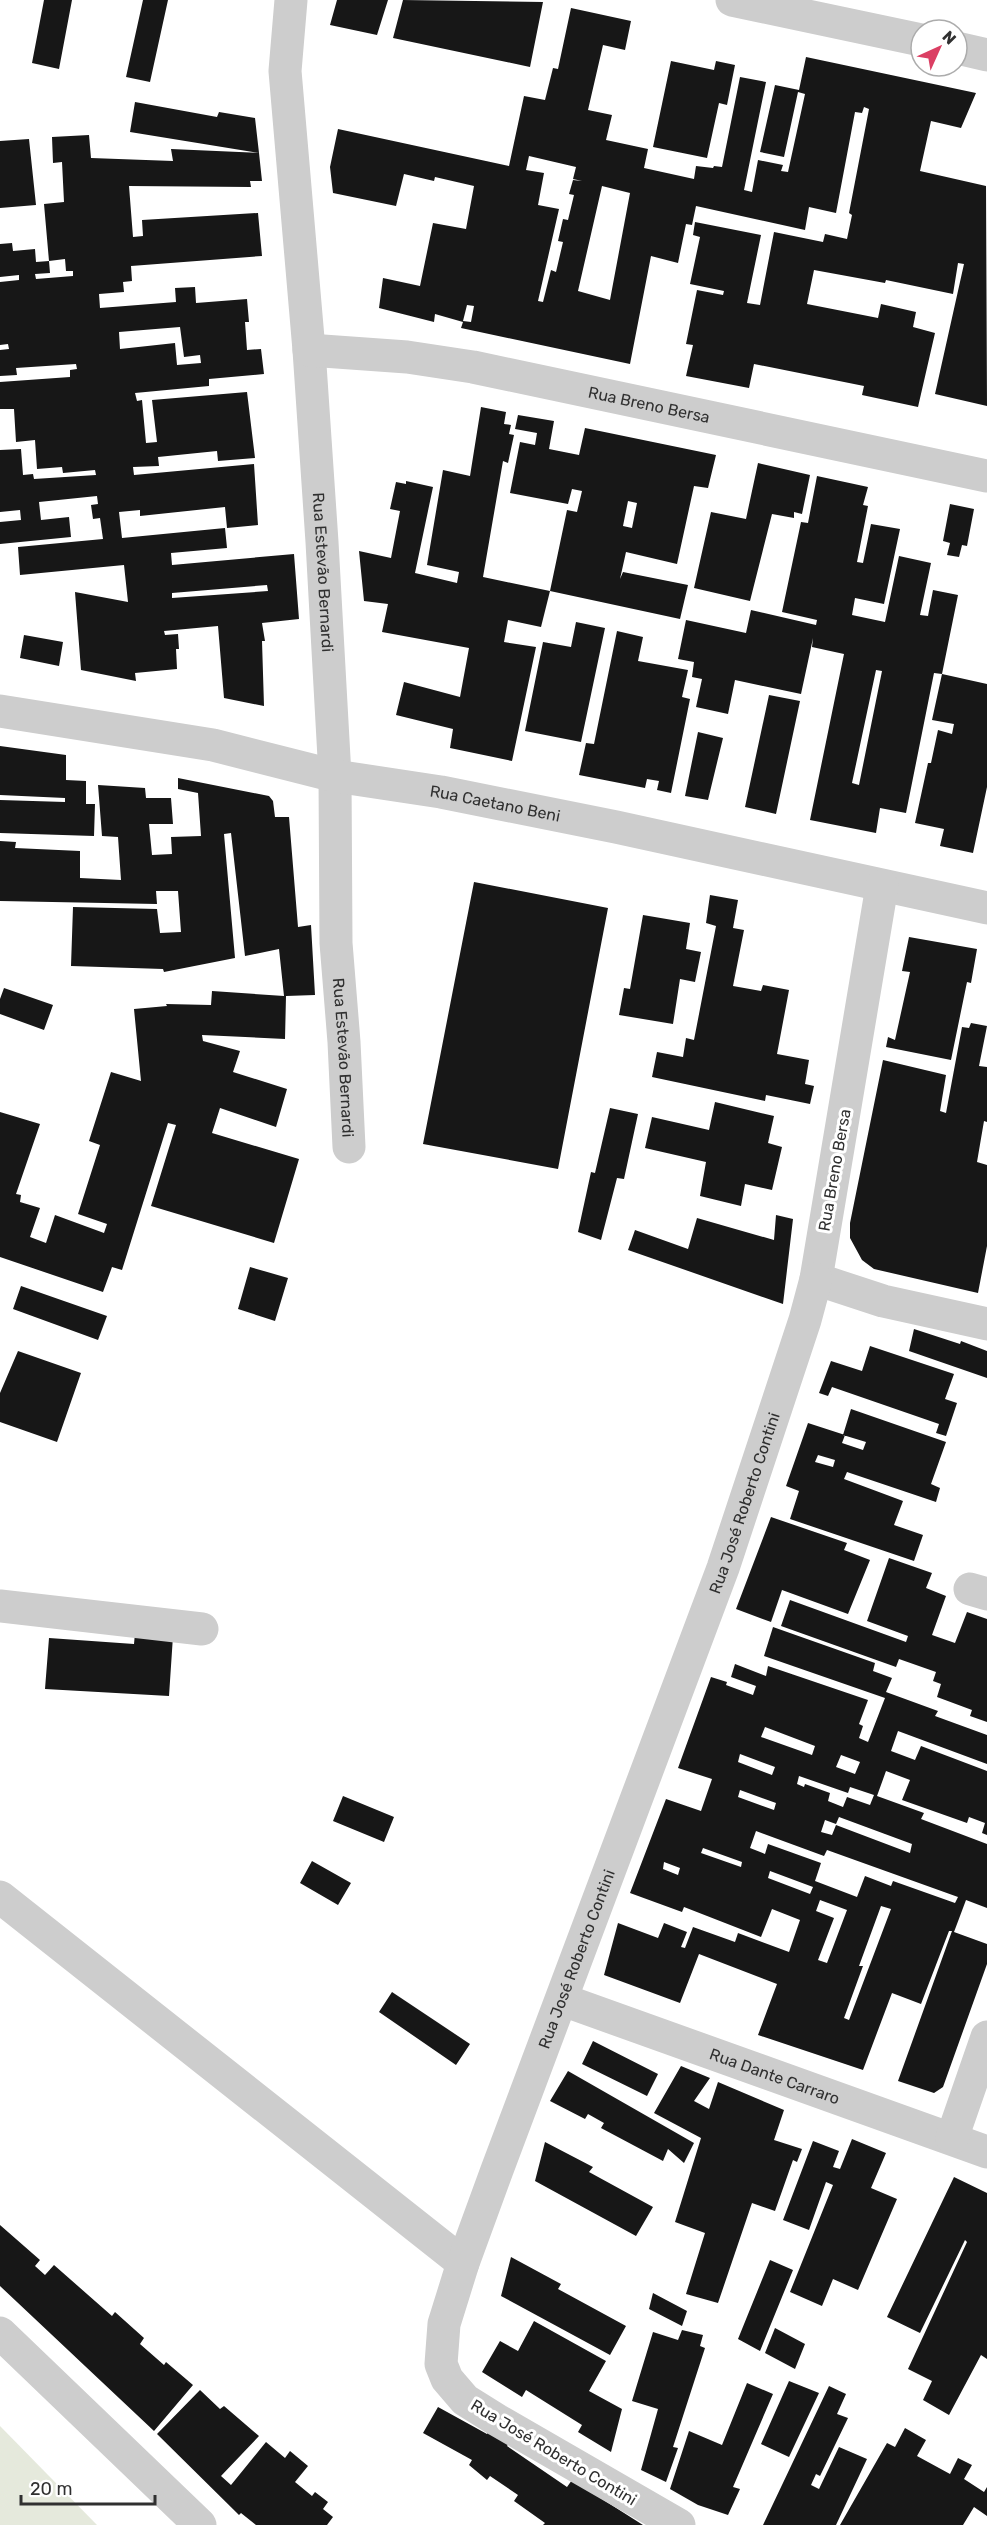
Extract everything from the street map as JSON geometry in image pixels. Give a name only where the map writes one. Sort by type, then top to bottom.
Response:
[{"type":"street","name":"Rua Estevão Bernardi","points":[[291,0],[285,71],[309,350],[334,776],[336,943],[349,1147]]},
{"type":"street","points":[[732,0],[909,37]]},
{"type":"street","points":[[969,51],[987,55]]},
{"type":"street","name":"Rua Breno Bersa","points":[[309,350],[407,357],[473,367],[987,476]]},
{"type":"street","name":"Rua Caetano Beni","points":[[0,711],[213,746],[334,776],[441,792],[616,827],[987,908]]},
{"type":"street","name":"Rua Breno Bersa","points":[[816,1279],[882,886]]},
{"type":"street","points":[[816,1279],[883,1300],[987,1324]]},
{"type":"street","name":"Rua José Roberto Contini","points":[[679,2525],[465,2400],[447,2379],[441,2364],[444,2324],[463,2263],[723,1568],[802,1331],[816,1279]]},
{"type":"street","points":[[0,1606],[202,1629]]},
{"type":"street","points":[[0,1897],[463,2263]]},
{"type":"street","name":"Rua Dante Carraro","points":[[563,2000],[987,2152]]},
{"type":"street","points":[[952,2138],[987,2037]]},
{"type":"street","points":[[0,2333],[200,2525]]},
{"type":"shaded area","points":[[0,2426],[97,2525],[0,2525]]},
{"type":"building","points":[[44,0],[72,0],[59,69],[32,63]]},
{"type":"building","points":[[143,0],[168,0],[150,82],[126,77]]},
{"type":"building","points":[[337,0],[388,0],[377,35],[330,25]]},
{"type":"building","points":[[403,0],[543,2],[530,67],[393,38]]},
{"type":"building","points":[[571,8],[631,21],[625,50],[603,45],[588,110],[612,115],[606,140],[648,149],[644,168],[694,179],[696,166],[722,167],[740,77],[766,82],[744,190],[752,192],[758,160],[783,165],[781,171],[788,172],[805,94],[798,92],[784,157],[760,152],[775,85],[799,90],[806,57],[976,93],[961,128],[931,121],[920,171],[986,186],[987,406],[935,394],[964,264],[958,263],[953,294],[886,280],[885,283],[814,270],[807,304],[878,318],[881,304],[916,312],[913,327],[935,333],[918,407],[862,395],[864,386],[754,364],[749,388],[686,376],[693,345],[686,344],[697,290],[723,295],[724,291],[690,284],[700,237],[693,235],[695,222],[761,235],[747,303],[760,305],[774,232],[823,242],[825,234],[847,239],[852,215],[849,213],[869,109],[864,107],[862,113],[855,112],[836,213],[809,207],[805,230],[696,206],[692,225],[686,224],[678,263],[651,256],[630,364],[461,328],[463,322],[435,314],[434,322],[379,308],[383,278],[420,286],[433,223],[466,229],[474,186],[435,177],[434,181],[404,174],[396,206],[333,193],[330,167],[338,129],[509,166],[524,96],[545,100],[553,68],[558,69]],"holes":[[[529,156],[576,167],[573,179],[582,181],[573,180],[569,194],[574,195],[568,220],[563,219],[558,241],[563,242],[556,272],[551,270],[543,302],[538,301],[559,209],[538,205],[544,173],[526,170]],[[602,186],[630,193],[610,300],[578,291]],[[467,305],[474,306],[471,322],[463,321]]]},
{"type":"building","points":[[671,61],[714,70],[716,61],[735,65],[727,105],[719,103],[707,158],[653,147]]},
{"type":"building","points":[[135,102],[217,117],[219,112],[255,118],[259,153],[130,132]]},
{"type":"building","points":[[89,135],[91,158],[173,161],[171,149],[259,153],[262,181],[250,181],[251,187],[129,186],[133,237],[143,236],[142,220],[258,213],[262,256],[131,266],[132,281],[123,282],[124,292],[99,294],[100,308],[176,302],[175,288],[195,287],[196,303],[247,299],[249,322],[245,322],[247,350],[261,349],[264,374],[209,379],[209,386],[135,393],[137,401],[142,400],[146,443],[157,442],[152,400],[247,392],[255,458],[218,461],[217,451],[158,457],[159,466],[133,467],[134,475],[254,464],[258,525],[227,528],[225,507],[140,516],[140,510],[119,512],[122,538],[225,528],[227,548],[171,553],[172,565],[294,554],[299,619],[262,623],[265,641],[262,641],[264,706],[224,698],[218,626],[164,631],[165,635],[178,634],[177,669],[135,673],[136,681],[81,670],[75,592],[128,602],[124,565],[20,575],[18,547],[103,539],[100,518],[93,519],[91,505],[98,504],[97,496],[39,502],[41,520],[69,517],[71,537],[0,544],[0,522],[21,520],[20,510],[0,512],[0,450],[21,449],[23,475],[33,474],[34,479],[96,475],[95,470],[63,473],[62,467],[37,469],[35,440],[16,442],[14,409],[0,409],[0,382],[70,377],[70,370],[77,369],[76,364],[16,368],[17,375],[0,376],[0,350],[9,349],[8,344],[0,345],[0,282],[19,280],[19,275],[0,277],[0,244],[12,243],[13,251],[35,249],[36,262],[49,261],[44,204],[64,202],[62,162],[53,163],[52,137]],"holes":[[[65,259],[66,271],[73,271],[73,276],[36,279],[35,274],[50,273],[49,261]],[[180,327],[184,357],[200,355],[201,363],[177,365],[175,343],[120,349],[119,332]],[[267,585],[268,591],[172,598],[172,593]]]},
{"type":"building","points":[[29,139],[36,205],[0,208],[0,141]]},
{"type":"building","points":[[481,407],[506,412],[504,424],[511,425],[509,434],[514,435],[508,463],[503,461],[483,577],[550,591],[541,627],[508,620],[504,642],[536,647],[512,761],[450,748],[453,729],[396,715],[404,682],[460,697],[469,648],[382,632],[388,604],[364,601],[359,551],[391,558],[400,511],[390,509],[396,482],[406,484],[406,481],[433,487],[415,573],[457,583],[459,572],[427,565],[443,470],[470,476]]},
{"type":"building","points":[[518,415],[554,421],[549,449],[579,455],[585,428],[716,455],[708,488],[694,486],[677,564],[626,552],[620,579],[623,572],[688,585],[680,619],[550,591],[567,510],[577,512],[582,491],[572,489],[568,504],[510,493],[520,442],[535,445],[537,433],[515,429]],"holes":[[[628,501],[637,503],[632,528],[623,526]]]},
{"type":"building","points":[[758,463],[810,475],[802,514],[794,512],[794,518],[772,514],[750,601],[694,588],[711,512],[746,519]]},
{"type":"building","points":[[817,476],[868,487],[863,505],[868,506],[857,562],[863,563],[871,524],[900,529],[884,604],[855,598],[852,615],[885,622],[899,556],[931,563],[920,615],[928,616],[933,590],[958,595],[942,674],[934,673],[906,813],[880,808],[876,833],[810,820],[844,654],[812,647],[813,638],[801,694],[735,680],[728,714],[696,707],[702,679],[692,677],[694,662],[678,659],[686,620],[746,633],[751,610],[816,625],[817,620],[782,612],[801,522],[808,523]],"holes":[[[876,670],[882,671],[859,785],[852,783]]]},
{"type":"building","points":[[950,504],[974,509],[967,546],[962,545],[959,557],[947,555],[950,543],[943,541]]},
{"type":"building","points":[[576,622],[605,628],[581,742],[525,731],[543,642],[571,647]]},
{"type":"building","points":[[617,631],[643,637],[638,661],[688,670],[682,697],[690,699],[671,793],[657,790],[659,781],[647,779],[645,788],[579,775],[586,743],[594,744]]},
{"type":"building","points":[[24,635],[63,642],[59,666],[20,658]]},
{"type":"building","points":[[942,674],[987,684],[987,787],[973,853],[940,846],[944,829],[915,823],[938,730],[952,734],[954,724],[932,720]]},
{"type":"building","points":[[769,695],[800,701],[776,814],[745,807]]},
{"type":"building","points":[[698,732],[723,738],[708,800],[685,796]]},
{"type":"building","points":[[0,746],[66,755],[66,780],[86,781],[86,804],[95,804],[94,836],[0,833],[0,800],[65,802],[65,798],[0,795]]},
{"type":"building","points":[[178,778],[269,796],[273,801],[275,817],[289,817],[298,927],[311,925],[315,995],[286,996],[285,1039],[202,1035],[203,1041],[240,1051],[233,1072],[287,1089],[276,1127],[220,1108],[212,1133],[299,1159],[274,1243],[151,1206],[176,1125],[168,1123],[122,1270],[112,1267],[103,1292],[0,1257],[0,1112],[40,1124],[16,1194],[21,1195],[20,1202],[40,1208],[30,1237],[46,1243],[55,1215],[104,1233],[107,1224],[78,1214],[100,1145],[89,1141],[111,1072],[141,1081],[134,1009],[167,1006],[166,1004],[211,1005],[212,991],[284,996],[279,949],[245,956],[231,833],[224,834],[235,958],[164,972],[163,969],[71,966],[73,907],[157,909],[160,933],[181,932],[178,891],[156,891],[157,904],[0,901],[0,841],[16,842],[15,848],[80,851],[80,878],[121,880],[118,837],[102,836],[98,785],[145,788],[146,798],[171,798],[173,824],[149,824],[152,855],[172,854],[171,837],[201,836],[198,793],[178,789]]},
{"type":"building","points":[[474,882],[608,908],[558,1169],[423,1144]]},
{"type":"building","points":[[710,895],[738,900],[733,928],[744,930],[733,986],[761,991],[763,985],[789,990],[777,1054],[809,1060],[805,1084],[814,1086],[810,1104],[766,1095],[765,1101],[652,1077],[657,1052],[683,1057],[686,1038],[694,1040],[716,926],[706,923]]},
{"type":"building","points":[[643,915],[690,923],[686,949],[701,952],[695,982],[680,979],[673,1024],[619,1015],[624,988],[630,989]]},
{"type":"building","points":[[909,937],[977,949],[971,983],[967,982],[951,1060],[886,1047],[888,1037],[895,1040],[910,972],[902,971]]},
{"type":"building","points":[[4,988],[53,1005],[44,1030],[0,1014],[0,999]]},
{"type":"building","points":[[971,1023],[987,1026],[979,1066],[987,1067],[987,1122],[984,1121],[977,1162],[987,1165],[987,1246],[978,1293],[874,1269],[862,1260],[850,1238],[850,1223],[883,1060],[946,1075],[940,1111],[946,1113],[962,1027],[969,1028]]},
{"type":"building","points":[[715,1102],[774,1116],[768,1143],[782,1147],[772,1190],[745,1184],[741,1206],[700,1196],[706,1162],[645,1148],[652,1117],[709,1130]]},
{"type":"building","points":[[610,1108],[638,1114],[624,1179],[617,1178],[601,1240],[578,1232],[591,1172],[595,1173]]},
{"type":"building","points":[[776,1215],[793,1219],[783,1304],[628,1250],[635,1230],[688,1249],[697,1218],[774,1240]]},
{"type":"building","points":[[250,1267],[288,1278],[275,1321],[238,1309]]},
{"type":"building","points":[[21,1286],[107,1316],[98,1340],[13,1309]]},
{"type":"building","points":[[914,1329],[960,1344],[961,1341],[987,1351],[987,1378],[909,1351]]},
{"type":"building","points":[[870,1346],[954,1374],[945,1399],[957,1403],[946,1436],[936,1433],[939,1424],[832,1387],[828,1396],[819,1393],[831,1361],[862,1371]]},
{"type":"building","points":[[18,1351],[81,1373],[57,1442],[0,1422],[0,1393]]},
{"type":"building","points":[[851,1409],[946,1442],[931,1484],[940,1488],[936,1502],[847,1472],[844,1479],[903,1501],[894,1525],[923,1535],[914,1561],[790,1519],[799,1491],[786,1486],[808,1423],[843,1434]],"holes":[[[845,1436],[866,1442],[863,1450],[842,1443]],[[818,1455],[835,1460],[833,1467],[815,1462]]]},
{"type":"building","points":[[771,1517],[847,1543],[844,1550],[870,1560],[848,1614],[782,1590],[771,1622],[736,1609]]},
{"type":"building","points":[[889,1558],[932,1573],[926,1588],[946,1596],[932,1635],[955,1643],[967,1612],[987,1619],[987,1722],[970,1716],[972,1710],[937,1697],[941,1684],[933,1681],[936,1672],[899,1659],[896,1667],[781,1626],[790,1600],[906,1642],[908,1636],[867,1621]]},
{"type":"building","points":[[773,1627],[875,1663],[873,1671],[892,1678],[886,1692],[938,1711],[935,1716],[987,1735],[987,1764],[898,1731],[891,1751],[915,1760],[921,1746],[987,1771],[987,1835],[982,1833],[985,1823],[969,1817],[967,1823],[902,1800],[910,1780],[886,1771],[877,1796],[924,1813],[921,1819],[987,1844],[987,1908],[966,1900],[954,1932],[987,1944],[987,1964],[943,2087],[934,2093],[898,2081],[952,1931],[949,1931],[921,2004],[892,1993],[863,2070],[758,2035],[777,1984],[699,1954],[680,2003],[604,1975],[618,1923],[658,1938],[664,1923],[687,1932],[681,1947],[685,1948],[693,1927],[735,1942],[738,1933],[789,1952],[800,1920],[772,1909],[761,1937],[684,1907],[682,1912],[630,1893],[666,1799],[701,1811],[712,1779],[678,1768],[711,1677],[753,1695],[756,1686],[731,1677],[735,1664],[766,1676],[768,1666],[868,1700],[859,1724],[863,1726],[859,1738],[868,1742],[885,1698],[764,1656]],"holes":[[[765,1727],[815,1746],[812,1755],[761,1737]],[[740,1754],[775,1767],[772,1775],[738,1762]],[[841,1755],[860,1762],[855,1774],[836,1767]],[[799,1776],[848,1793],[850,1787],[874,1795],[870,1805],[847,1797],[843,1807],[828,1801],[830,1793],[805,1784],[804,1787],[797,1784]],[[740,1790],[776,1803],[774,1810],[738,1797]],[[839,1817],[912,1844],[910,1853],[836,1825],[832,1835],[821,1832],[825,1820],[836,1824]],[[756,1831],[824,1856],[827,1850],[958,1897],[955,1903],[893,1881],[891,1886],[865,1876],[857,1897],[815,1881],[821,1863],[768,1844],[765,1854],[750,1848]],[[703,1848],[742,1862],[741,1867],[701,1853]],[[664,1862],[680,1868],[678,1875],[663,1869]],[[770,1871],[813,1887],[810,1894],[768,1878]],[[820,1900],[847,1910],[827,1963],[818,1960],[834,1918],[816,1911]],[[881,1906],[891,1909],[849,2020],[844,2018],[863,1966],[859,1966]]]},
{"type":"building","points":[[135,1633],[173,1636],[169,1696],[45,1689],[49,1638],[134,1644]]},
{"type":"building","points":[[343,1796],[394,1817],[384,1842],[333,1821]]},
{"type":"building","points":[[312,1861],[351,1883],[338,1905],[300,1883]]},
{"type":"building","points":[[392,1992],[470,2044],[456,2065],[379,2012]]},
{"type":"building","points":[[593,2041],[658,2074],[647,2096],[582,2064]]},
{"type":"building","points":[[681,2066],[710,2078],[694,2101],[709,2109],[718,2082],[784,2110],[774,2140],[802,2149],[797,2162],[793,2160],[775,2211],[752,2203],[718,2303],[686,2294],[705,2233],[675,2222],[701,2138],[654,2113]]},
{"type":"building","points":[[568,2071],[694,2143],[684,2163],[668,2149],[663,2161],[601,2128],[604,2123],[588,2114],[585,2119],[550,2101]]},
{"type":"building","points":[[852,2139],[886,2153],[871,2188],[897,2199],[858,2290],[833,2279],[822,2306],[790,2292],[833,2185],[826,2182],[809,2230],[783,2220],[813,2141],[839,2151],[833,2167],[840,2169]]},
{"type":"building","points":[[545,2142],[593,2167],[589,2172],[653,2207],[636,2236],[535,2181]]},
{"type":"building","points":[[954,2177],[987,2193],[987,2359],[981,2355],[949,2415],[923,2400],[932,2381],[908,2369],[967,2242],[965,2240],[920,2333],[887,2317]]},
{"type":"building","points":[[0,2225],[40,2260],[35,2266],[45,2275],[54,2265],[112,2316],[115,2312],[144,2338],[140,2344],[164,2365],[166,2362],[193,2385],[154,2431],[0,2286]]},
{"type":"building","points":[[511,2257],[561,2284],[558,2289],[626,2326],[610,2355],[501,2296]]},
{"type":"building","points":[[770,2260],[793,2270],[760,2351],[738,2339]]},
{"type":"building","points":[[653,2293],[687,2311],[682,2326],[649,2309]]},
{"type":"building","points":[[534,2321],[606,2361],[589,2391],[622,2409],[611,2452],[578,2432],[582,2425],[526,2390],[522,2397],[482,2372],[500,2341],[518,2351]]},
{"type":"building","points":[[775,2328],[805,2344],[795,2369],[765,2353]]},
{"type":"building","points":[[682,2330],[703,2335],[700,2346],[705,2348],[673,2447],[678,2448],[666,2482],[641,2470],[658,2409],[632,2401],[653,2332],[678,2340]]},
{"type":"building","points":[[789,2381],[819,2393],[789,2457],[761,2444]]},
{"type":"building","points":[[747,2383],[773,2394],[733,2487],[740,2489],[728,2515],[698,2505],[670,2489],[689,2431],[722,2445]]},
{"type":"building","points":[[829,2386],[846,2394],[837,2414],[848,2418],[820,2476],[816,2474],[811,2485],[819,2489],[839,2447],[867,2459],[836,2525],[763,2525]]},
{"type":"building","points":[[200,2390],[220,2409],[224,2406],[259,2436],[221,2476],[231,2485],[266,2442],[285,2458],[290,2451],[308,2466],[295,2482],[312,2496],[315,2492],[328,2502],[323,2509],[333,2517],[327,2525],[256,2525],[241,2513],[239,2515],[157,2434]]},
{"type":"building","points":[[438,2407],[487,2434],[489,2431],[509,2443],[507,2446],[567,2487],[572,2480],[643,2525],[543,2525],[545,2523],[514,2501],[518,2495],[490,2476],[487,2480],[469,2465],[472,2460],[423,2433]]},
{"type":"building","points":[[905,2428],[926,2440],[917,2456],[950,2474],[958,2458],[972,2465],[964,2479],[984,2492],[987,2487],[987,2516],[974,2507],[963,2525],[840,2525],[887,2443],[895,2447]]}]
